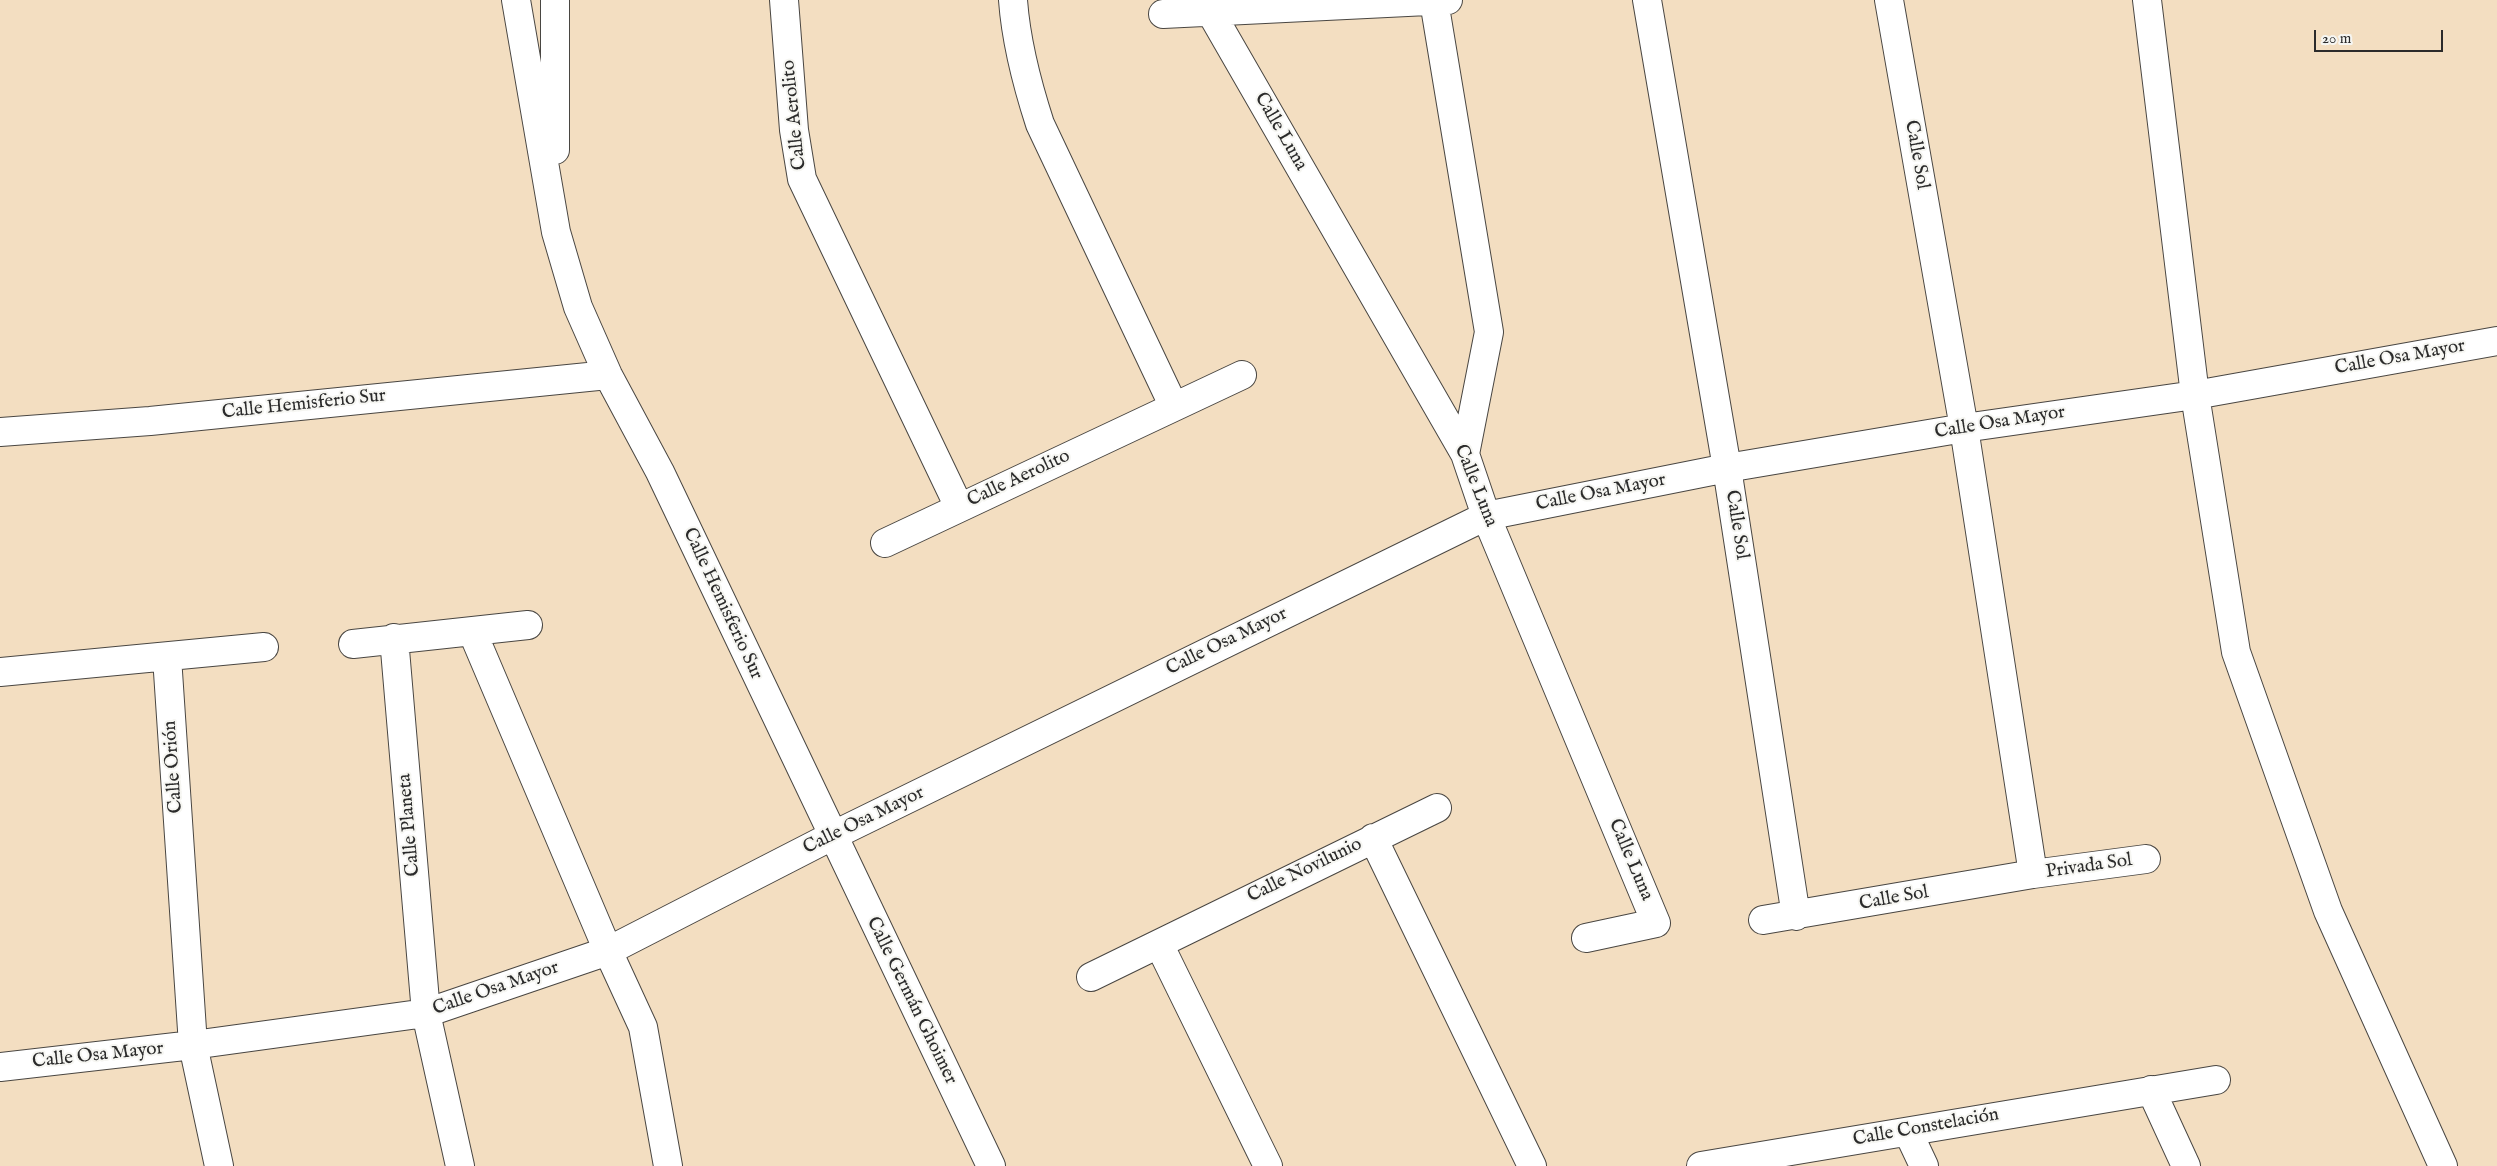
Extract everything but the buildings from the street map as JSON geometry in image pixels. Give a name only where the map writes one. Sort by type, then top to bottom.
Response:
[{"type":"street","name":"Calle Hemisferio Sur","points":[[516,0],[555,224],[578,307],[608,375],[660,472],[832,836]]},
{"type":"street","points":[[555,0],[555,224]]},
{"type":"street","name":"Calle Aerolito","points":[[784,0],[794,130],[802,179],[839,261],[958,507],[1242,375]]},
{"type":"street","points":[[1013,0],[1015,25],[1031,95],[1040,124],[1174,407]]},
{"type":"street","name":"Calle Sol","points":[[1647,0],[1727,468],[1796,916],[2033,874],[1964,428],[1889,0]]},
{"type":"street","points":[[2147,0],[2195,395],[2236,652],[2328,911],[2443,1166]]},
{"type":"street","points":[[1163,14],[1441,1],[1490,332],[1465,454]]},
{"type":"street","name":"Calle Luna","points":[[1210,11],[1465,454],[1486,516],[1656,923],[1586,938]]},
{"type":"street","name":"Calle Osa Mayor","points":[[0,1067],[193,1045],[426,1013],[608,951],[832,836],[1486,516],[1727,468],[1964,428],[2195,395],[2497,341]]},
{"type":"street","name":"Calle Hemisferio Sur","points":[[0,432],[159,420],[608,375]]},
{"type":"street","points":[[885,543],[958,507]]},
{"type":"street","points":[[353,644],[394,638],[528,625]]},
{"type":"street","points":[[472,631],[608,951],[643,1027],[668,1166]]},
{"type":"street","name":"Calle Planeta","points":[[394,638],[426,1013],[460,1166]]},
{"type":"street","points":[[0,672],[264,647]]},
{"type":"street","name":"Calle Orión","points":[[167,656],[193,1045],[219,1166]]},
{"type":"street","points":[[1373,838],[1437,808]]},
{"type":"street","name":"Calle Germán Ghoimer","points":[[832,836],[991,1166]]},
{"type":"street","name":"Calle Novilunio","points":[[1091,977],[1373,838],[1532,1166]]},
{"type":"street","name":"Privada Sol","points":[[2033,874],[2146,859]]},
{"type":"street","points":[[1763,920],[1796,916]]},
{"type":"street","points":[[1159,944],[1268,1166]]},
{"type":"street","name":"Calle Constelación","points":[[1701,1166],[2216,1080]]},
{"type":"street","points":[[2152,1090],[2186,1166]]},
{"type":"street","points":[[1908,1132],[1924,1166]]}]
